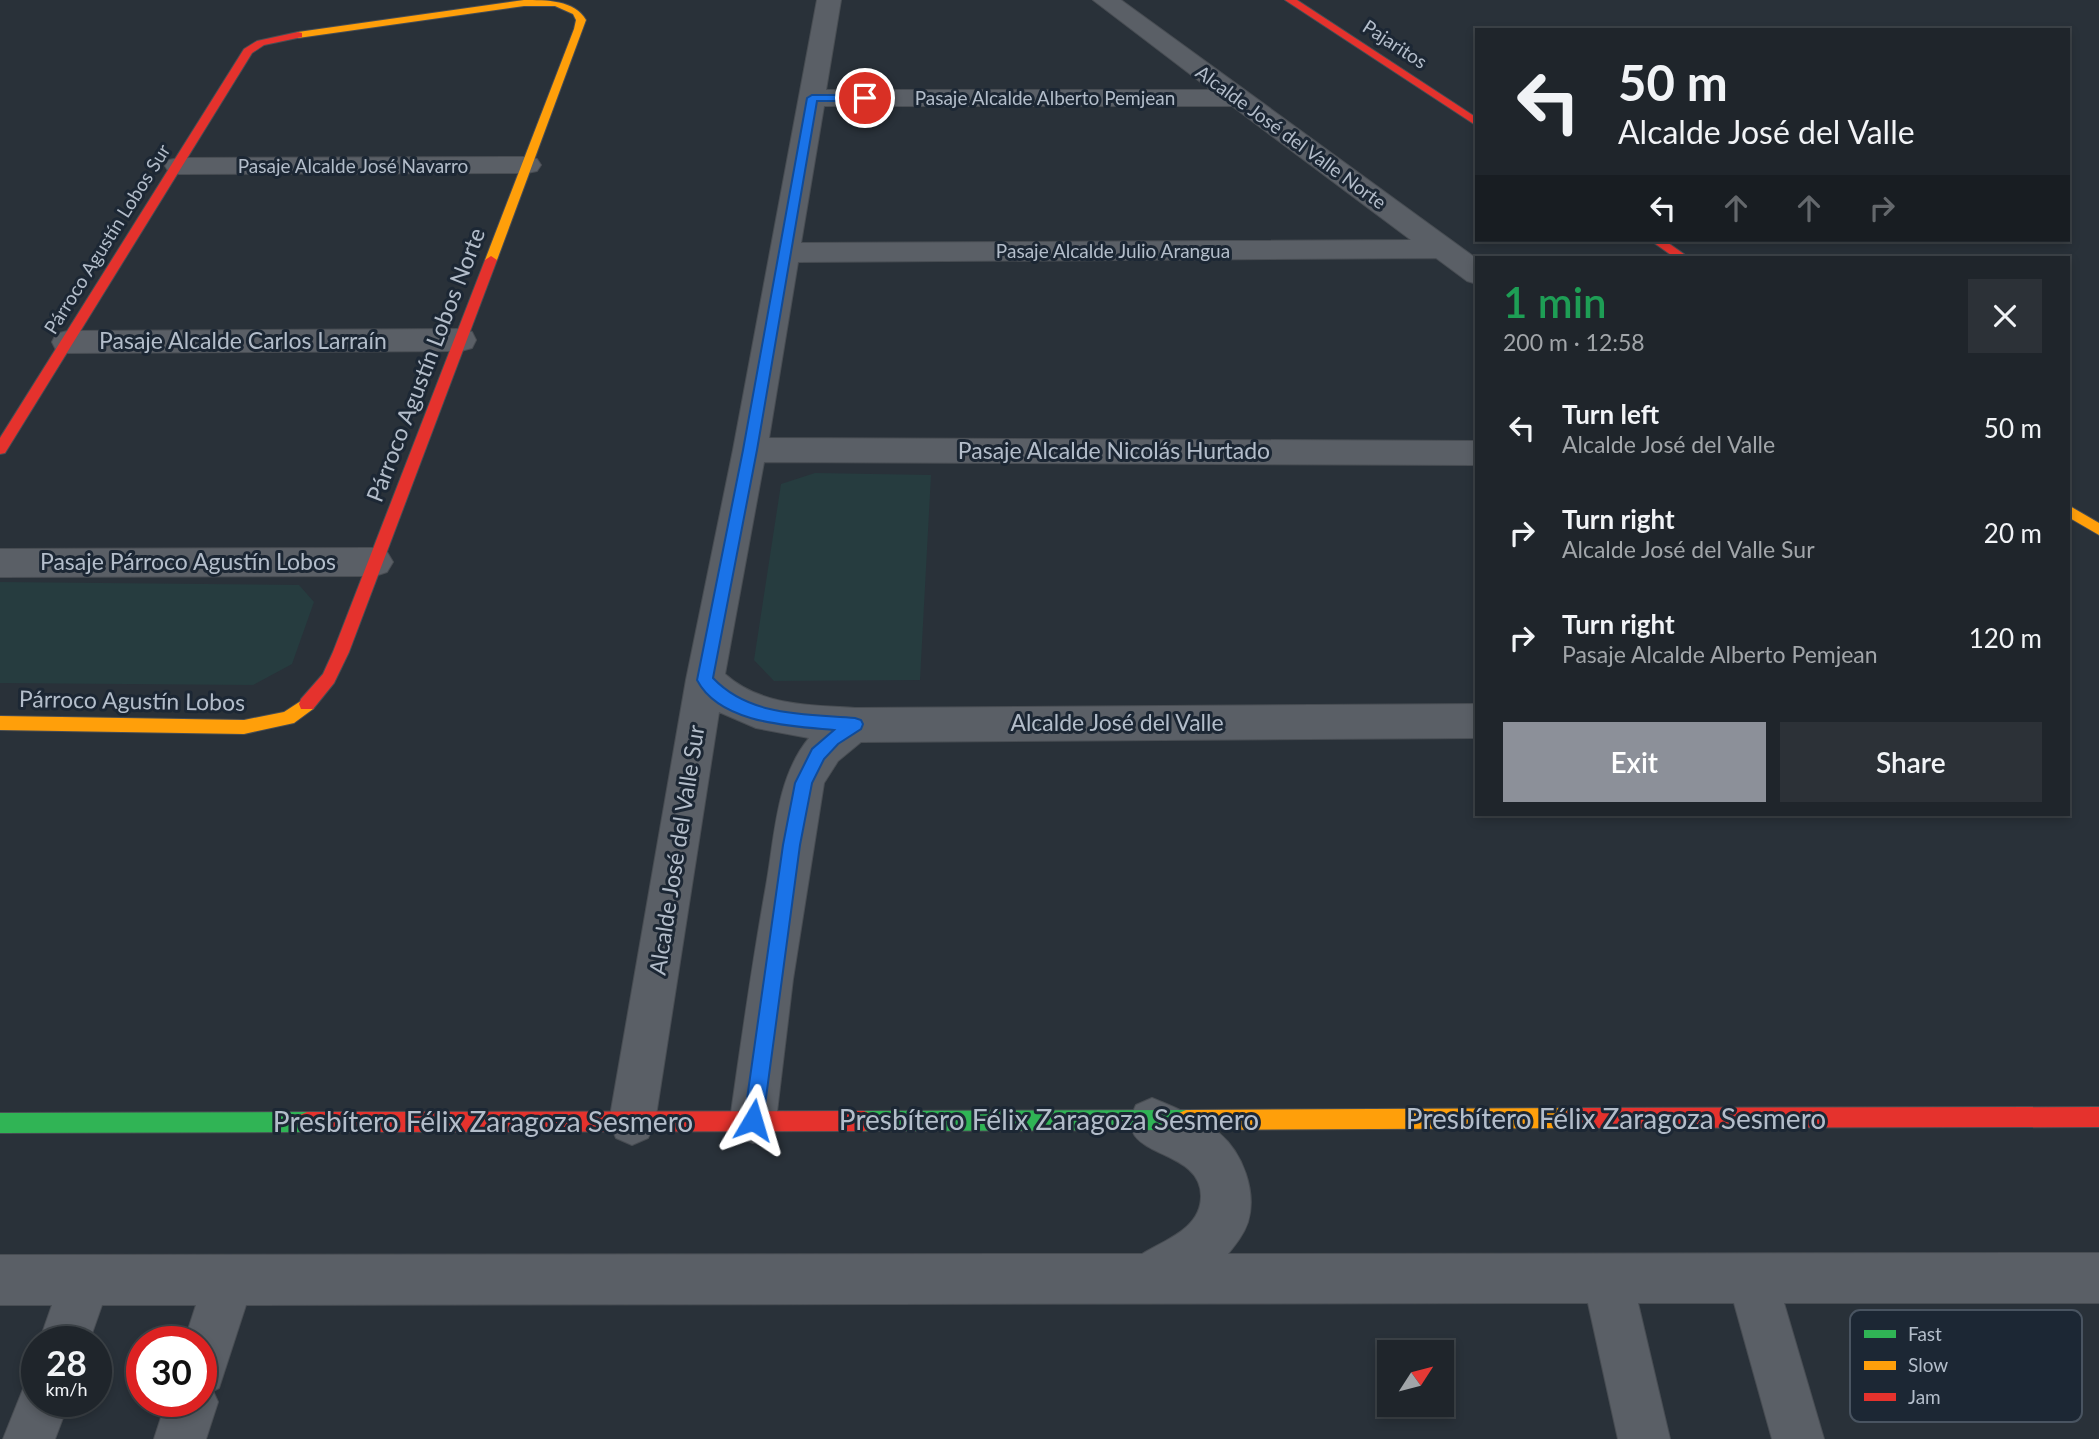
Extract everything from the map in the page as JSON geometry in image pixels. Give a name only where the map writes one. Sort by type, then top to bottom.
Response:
[{"type":"street","name":"Alcalde José del Valle Sur","points":[[632,1122],[705,680],[750,450],[829,0]]},
{"type":"street","name":"Alcalde José del Valle Norte","points":[[1105,0],[1475,273]]},
{"type":"street","name":"Pajaritos","points":[[1290,0],[1475,122]]},
{"type":"street","name":"Párroco Agustín Lobos Sur","points":[[0,449],[179,166],[248,51],[282,37],[541,1],[556,3],[577,12],[581,20],[579,29]]},
{"type":"street","name":"Párroco Agustín Lobos Norte","points":[[301,710],[320,691],[335,666],[579,29]]},
{"type":"street","name":"Pasaje Alcalde Alberto Pemjean","points":[[812,98],[1236,98]]},
{"type":"street","name":"Pasaje Alcalde José Navarro","points":[[179,166],[527,165]]},
{"type":"street","points":[[1659,242],[1680,256]]},
{"type":"street","name":"Pasaje Alcalde Julio Arangua","points":[[784,253],[1443,249]]},
{"type":"street","name":"Pasaje Alcalde Carlos Larraín","points":[[67,342],[461,340]]},
{"type":"street","name":"Pasaje Alcalde Nicolás Hurtado","points":[[750,450],[1475,453]]},
{"type":"street","points":[[2070,511],[2099,530]]},
{"type":"street","name":"Pasaje Párroco Agustín Lobos","points":[[0,562],[375,562]]},
{"type":"street","name":"Alcalde José del Valle","points":[[705,680],[718,693],[770,717],[855,724],[1475,721]]},
{"type":"street","name":"Párroco Agustín Lobos","points":[[0,723],[244,727],[272,723],[301,710]]},
{"type":"street","points":[[691,761],[709,740],[731,725],[758,713]]},
{"type":"street","points":[[753,1120],[773,965],[804,783],[818,754],[832,739],[855,724]]},
{"type":"street","name":"Presbítero Félix Zaragoza Sesmero","points":[[0,1123],[2099,1117]]},
{"type":"street","points":[[1147,1279],[1206,1244],[1225,1219],[1225,1180],[1203,1150],[1152,1121]]},
{"type":"street","points":[[1607,1278],[1644,1439]]},
{"type":"street","points":[[1752,1278],[1797,1439]]},
{"type":"street","points":[[0,1280],[2099,1278]]},
{"type":"street","points":[[70,1326],[86,1280]]},
{"type":"street","points":[[215,1326],[229,1280]]},
{"type":"street","points":[[29,1439],[37,1417]]},
{"type":"street","points":[[180,1439],[187,1417]]},
{"type":"green space","points":[[815,473],[931,475],[920,680],[774,681],[754,660],[781,484]]},
{"type":"green space","points":[[0,582],[299,585],[314,602],[292,664],[253,685],[0,683]]},
{"type":"traffic: fast","points":[[864,1121],[1186,1120]]},
{"type":"traffic: fast","points":[[0,1123],[307,1122]]},
{"type":"traffic: slow","points":[[298,35],[524,3],[556,3],[577,12],[581,20],[579,29],[491,260]]},
{"type":"traffic: slow","points":[[2070,511],[2099,530]]},
{"type":"traffic: slow","points":[[0,723],[244,727],[288,718],[307,704]]},
{"type":"traffic: slow","points":[[1186,1120],[1574,1118]]},
{"type":"traffic: jam","points":[[1290,0],[1475,122]]},
{"type":"traffic: jam","points":[[0,449],[248,51],[261,43],[298,35]]},
{"type":"traffic: jam","points":[[1659,242],[1680,256]]},
{"type":"traffic: jam","points":[[307,704],[329,678],[341,652],[491,260]]},
{"type":"traffic: jam","points":[[1574,1118],[2099,1117]]},
{"type":"traffic: jam","points":[[307,1122],[864,1121]]},
{"type":"route","points":[[753,1120],[791,845],[804,783],[818,754],[832,739],[855,724],[770,717],[732,702],[705,680],[750,450],[812,98],[865,98]]}]
